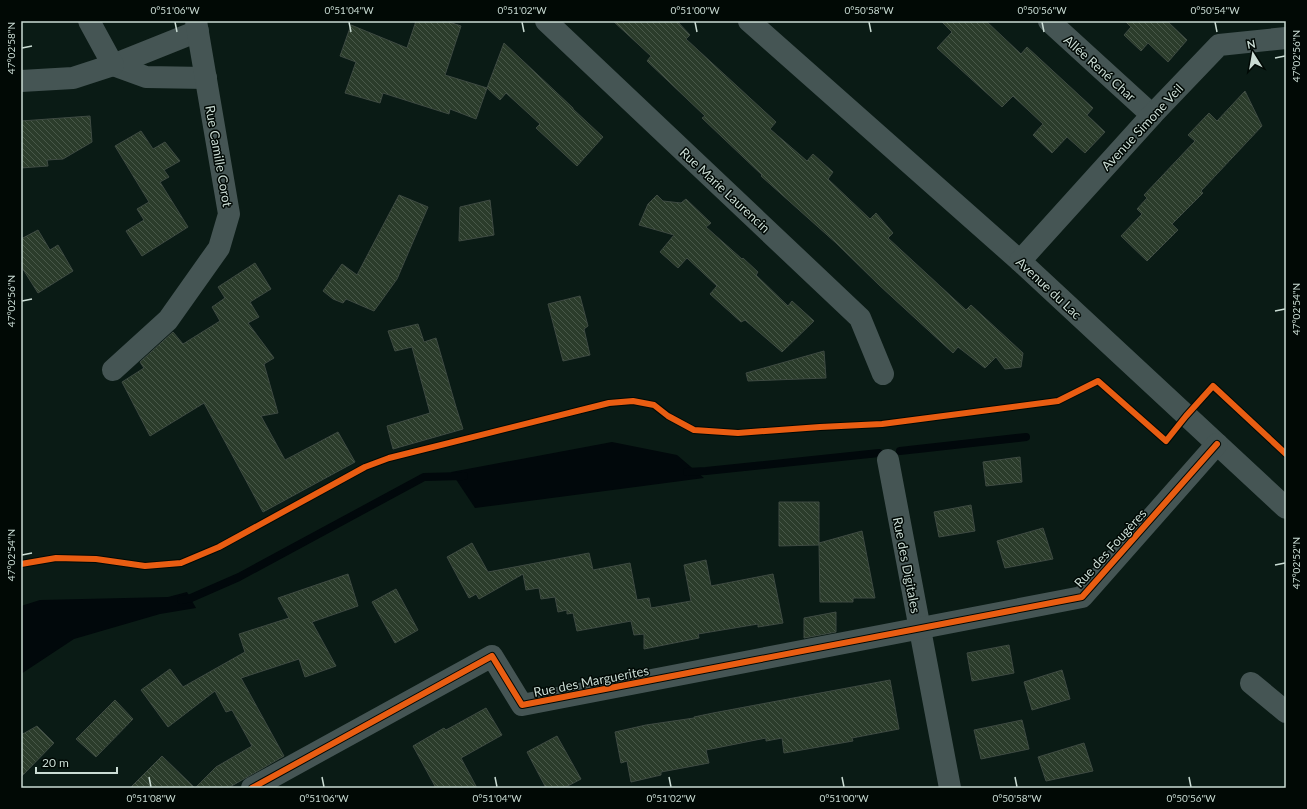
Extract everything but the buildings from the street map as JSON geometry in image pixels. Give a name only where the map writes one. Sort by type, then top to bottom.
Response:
[{"type":"street","name":"Rue Marie Laurencin","points":[[546,21],[860,318],[883,374]]},
{"type":"street","name":"Avenue du Lac","points":[[749,21],[1020,261],[1286,508]]},
{"type":"street","name":"Avenue du Lac","points":[[758,21],[808,73]]},
{"type":"street","name":"Allée René Char","points":[[1049,21],[1152,115]]},
{"type":"street","points":[[91,26],[113,65],[146,77],[206,78]]},
{"type":"street","points":[[21,81],[73,78],[113,65],[197,26]]},
{"type":"street","name":"Rue Camille Corot","points":[[113,370],[168,320],[219,248],[229,214],[197,26]]},
{"type":"street","name":"Avenue Simone Veil","points":[[1020,261],[1152,115],[1220,45],[1286,38]]},
{"type":"street","name":"Rue des Fougères","points":[[919,628],[1082,597],[1217,444]]},
{"type":"street","name":"Rue des Digitales","points":[[888,460],[950,788]]},
{"type":"street","name":"Rue des Marguerites","points":[[252,788],[492,656],[522,705],[919,628]]},
{"type":"street","points":[[1251,683],[1286,712]]},
{"type":"shaded area","points":[[612,442],[677,455],[704,478],[475,508],[451,472]]},
{"type":"shaded area","points":[[187,592],[196,608],[160,614],[74,639],[21,674],[21,606],[40,600],[168,597]]},
{"type":"waterway","points":[[900,451],[1026,437]]},
{"type":"waterway","points":[[687,472],[879,453]]},
{"type":"waterway","points":[[181,600],[191,598],[239,577],[424,477],[464,476]]},
{"type":"cycle path","points":[[21,564],[56,558],[96,559],[145,566],[181,563],[219,547],[365,467],[389,458],[609,403],[633,401],[654,405],[668,416],[694,430],[738,433],[882,424],[1058,401],[1098,381],[1166,441],[1213,386],[1286,454]]},
{"type":"cycle path","points":[[252,788],[492,656],[522,705],[1082,597],[1217,444]]}]
